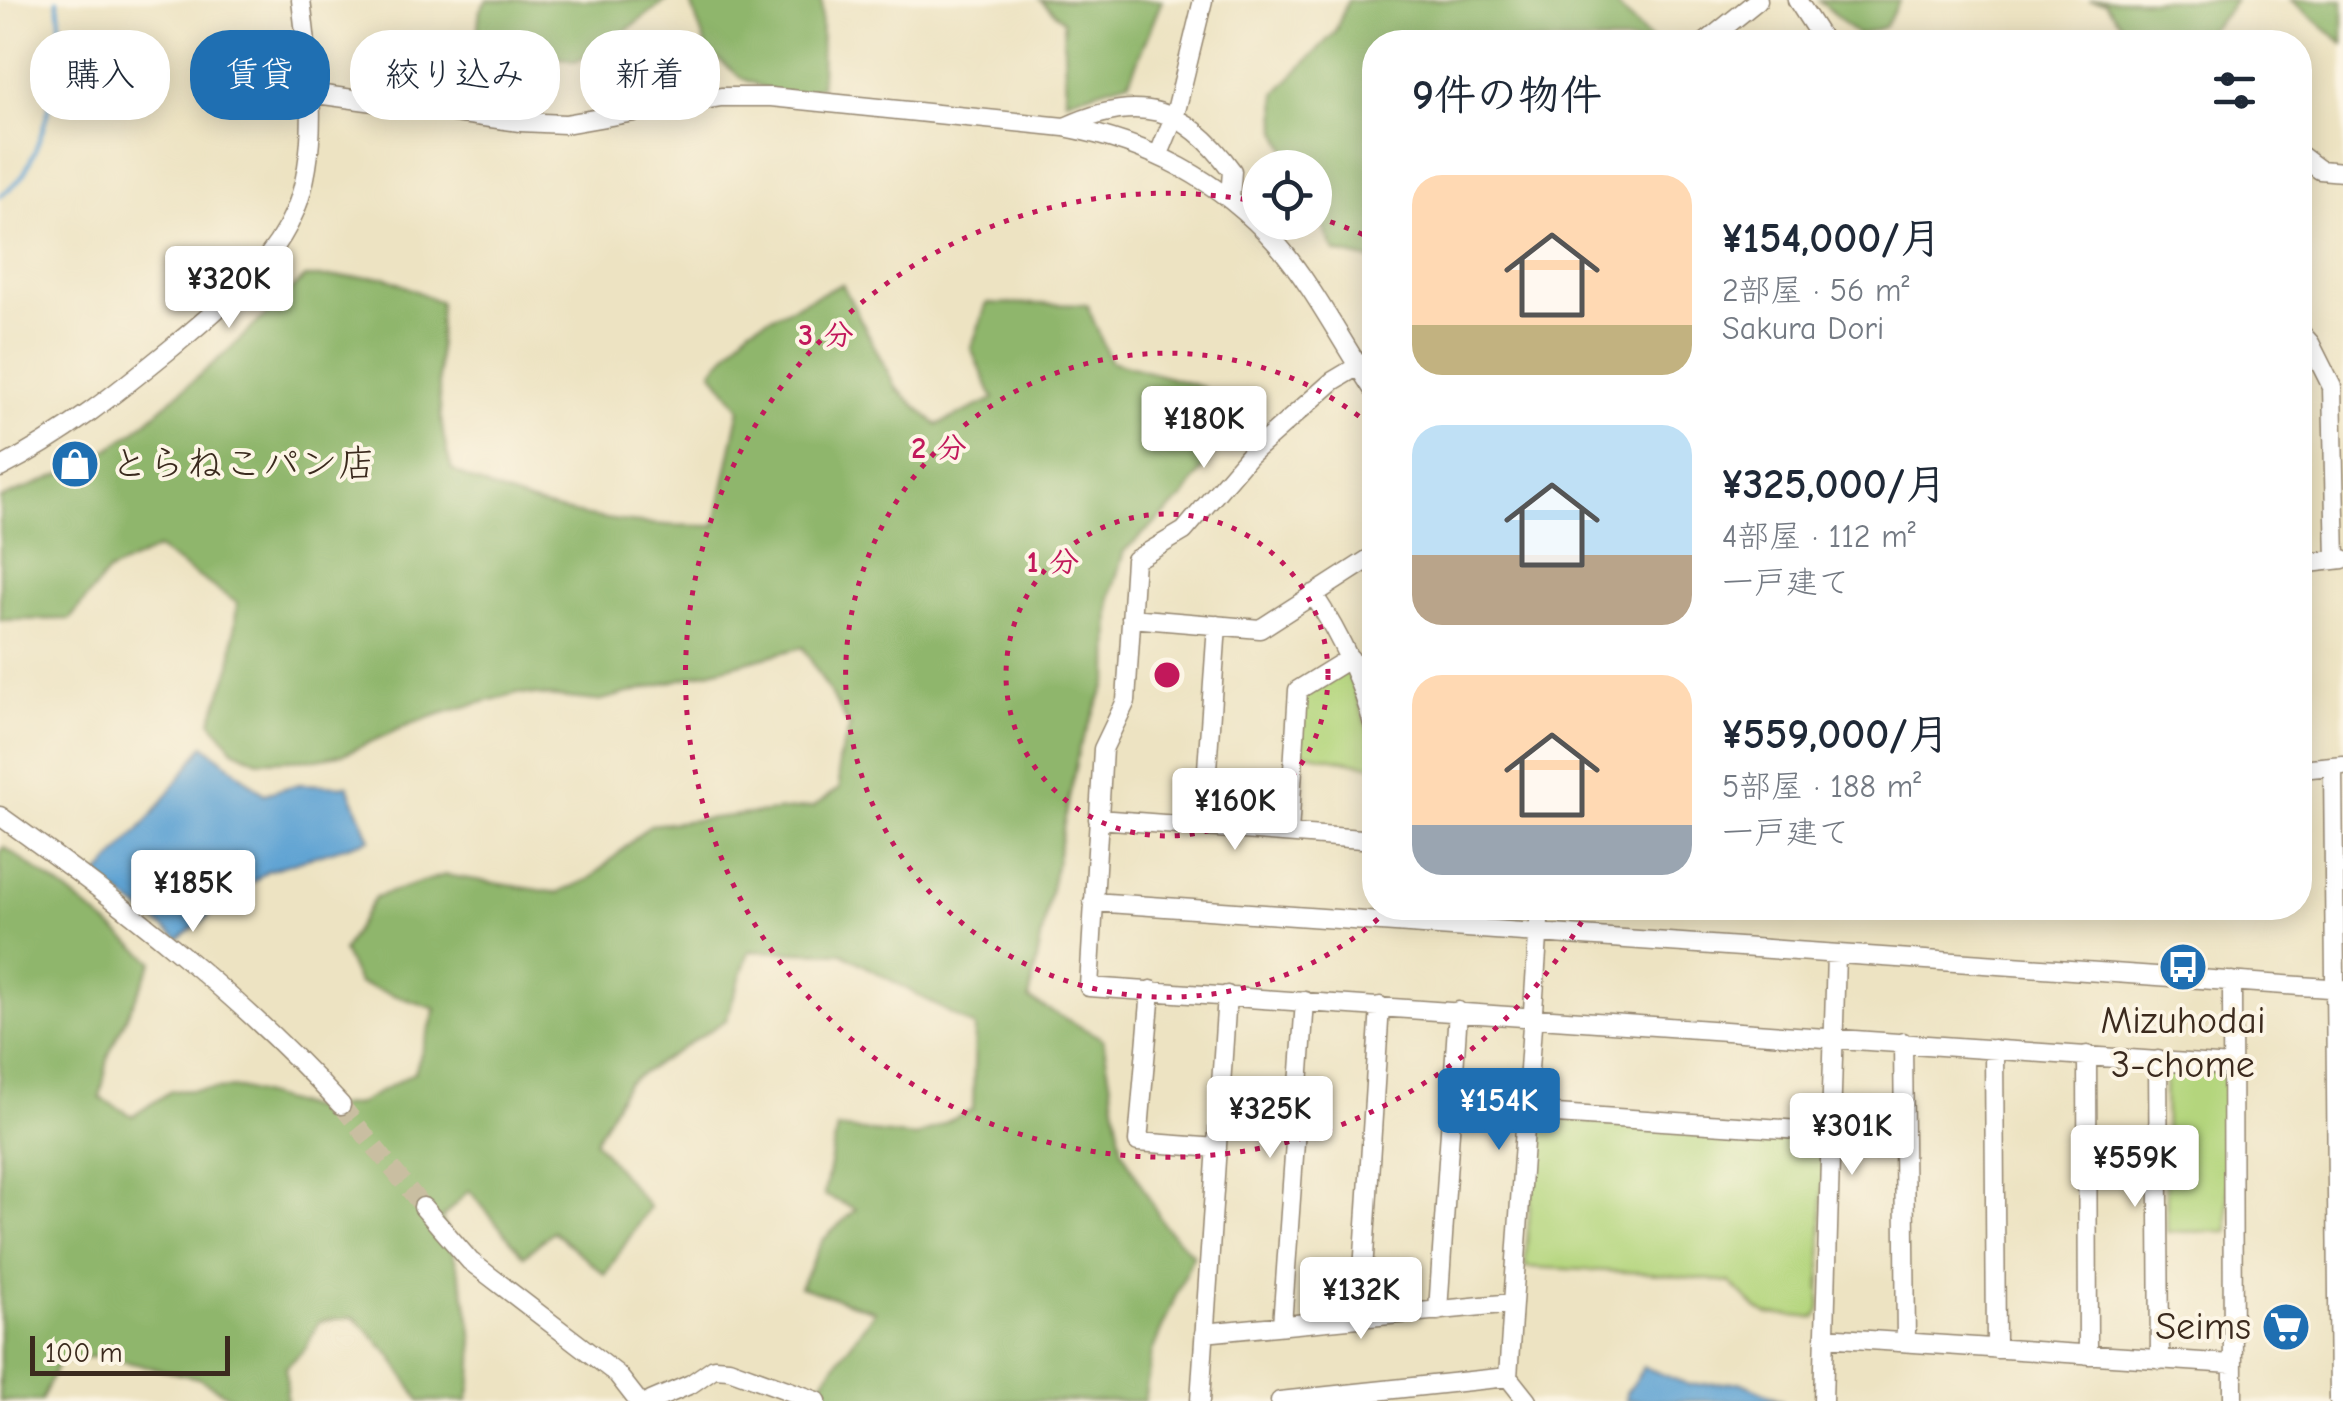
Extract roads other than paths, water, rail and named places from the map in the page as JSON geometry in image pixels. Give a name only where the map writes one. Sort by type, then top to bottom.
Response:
[{"type":"street","points":[[301,0],[304,30]]},
{"type":"street","points":[[1160,154],[1175,115],[1203,0]]},
{"type":"street","points":[[1721,30],[1758,0]]},
{"type":"street","points":[[1796,0],[1816,30]]},
{"type":"street","points":[[330,97],[520,122],[565,124],[721,97],[771,97],[1098,133],[1160,154],[1230,197],[1278,246],[1362,372]]},
{"type":"street","points":[[1064,127],[1095,112],[1152,109],[1175,115],[1232,171],[1230,197]]},
{"type":"street","points":[[0,468],[48,443],[105,403],[212,314],[260,267],[279,243],[296,209],[306,169],[309,120]]},
{"type":"street","points":[[2312,164],[2320,170],[2343,172]]},
{"type":"street","points":[[2312,347],[2332,387],[2340,560],[2312,563]]},
{"type":"street","points":[[1362,362],[1333,381],[1250,455],[1184,531],[1135,560],[1126,701],[1103,748],[1089,987],[2231,1066]]},
{"type":"street","points":[[1131,618],[1260,628],[1362,563]]},
{"type":"street","points":[[1313,594],[1362,684]]},
{"type":"street","points":[[1204,827],[1217,625]]},
{"type":"street","points":[[1289,833],[1298,690],[1350,658]]},
{"type":"street","points":[[2312,768],[2338,766],[2339,1401]]},
{"type":"street","points":[[0,816],[105,891],[290,1052],[341,1105]]},
{"type":"street","points":[[1098,819],[1362,839]]},
{"type":"street","points":[[1093,902],[2340,989]]},
{"type":"street","points":[[1528,1401],[1508,1377],[1539,920]]},
{"type":"street","points":[[1822,1401],[1836,954]]},
{"type":"street","points":[[2232,981],[2232,1401]]},
{"type":"street","points":[[1150,990],[1138,1142],[1217,1148]]},
{"type":"street","points":[[1200,1401],[1228,995]]},
{"type":"street","points":[[1282,1326],[1305,1000]]},
{"type":"street","points":[[1360,1318],[1380,1006]]},
{"type":"street","points":[[1438,1310],[1458,1011]]},
{"type":"street","points":[[1903,1042],[1906,1342]]},
{"type":"street","points":[[1994,1050],[1996,1349]]},
{"type":"street","points":[[2087,1055],[2088,1355]]},
{"type":"street","points":[[2158,1060],[2160,1360]]},
{"type":"street","points":[[1526,1112],[1830,1132]]},
{"type":"street","points":[[423,1207],[470,1260],[616,1374],[638,1401]]},
{"type":"street","points":[[1204,1333],[1513,1303]]},
{"type":"street","points":[[1824,1337],[2232,1364]]},
{"type":"street","points":[[651,1401],[690,1384],[714,1368],[729,1369],[818,1401]]},
{"type":"street","points":[[1280,1401],[1508,1377]]},
{"type":"water","points":[[204,745],[264,794],[299,784],[348,786],[370,839],[267,871],[179,939],[97,877],[153,814]]},
{"type":"water","points":[[1644,1367],[1689,1385],[1740,1382],[1783,1401],[1626,1401],[1626,1393]]},
{"type":"waterway","points":[[0,196],[23,175],[47,114],[60,41],[57,0]]},
{"type":"tunnel","points":[[341,1105],[423,1207]]},
{"type":"place","name":"とらねこパン店","points":[[75,464]]},
{"type":"place","name":"Mizuhodai 3-chome","points":[[2183,967]]},
{"type":"place","name":"Seims","points":[[2286,1327]]}]
